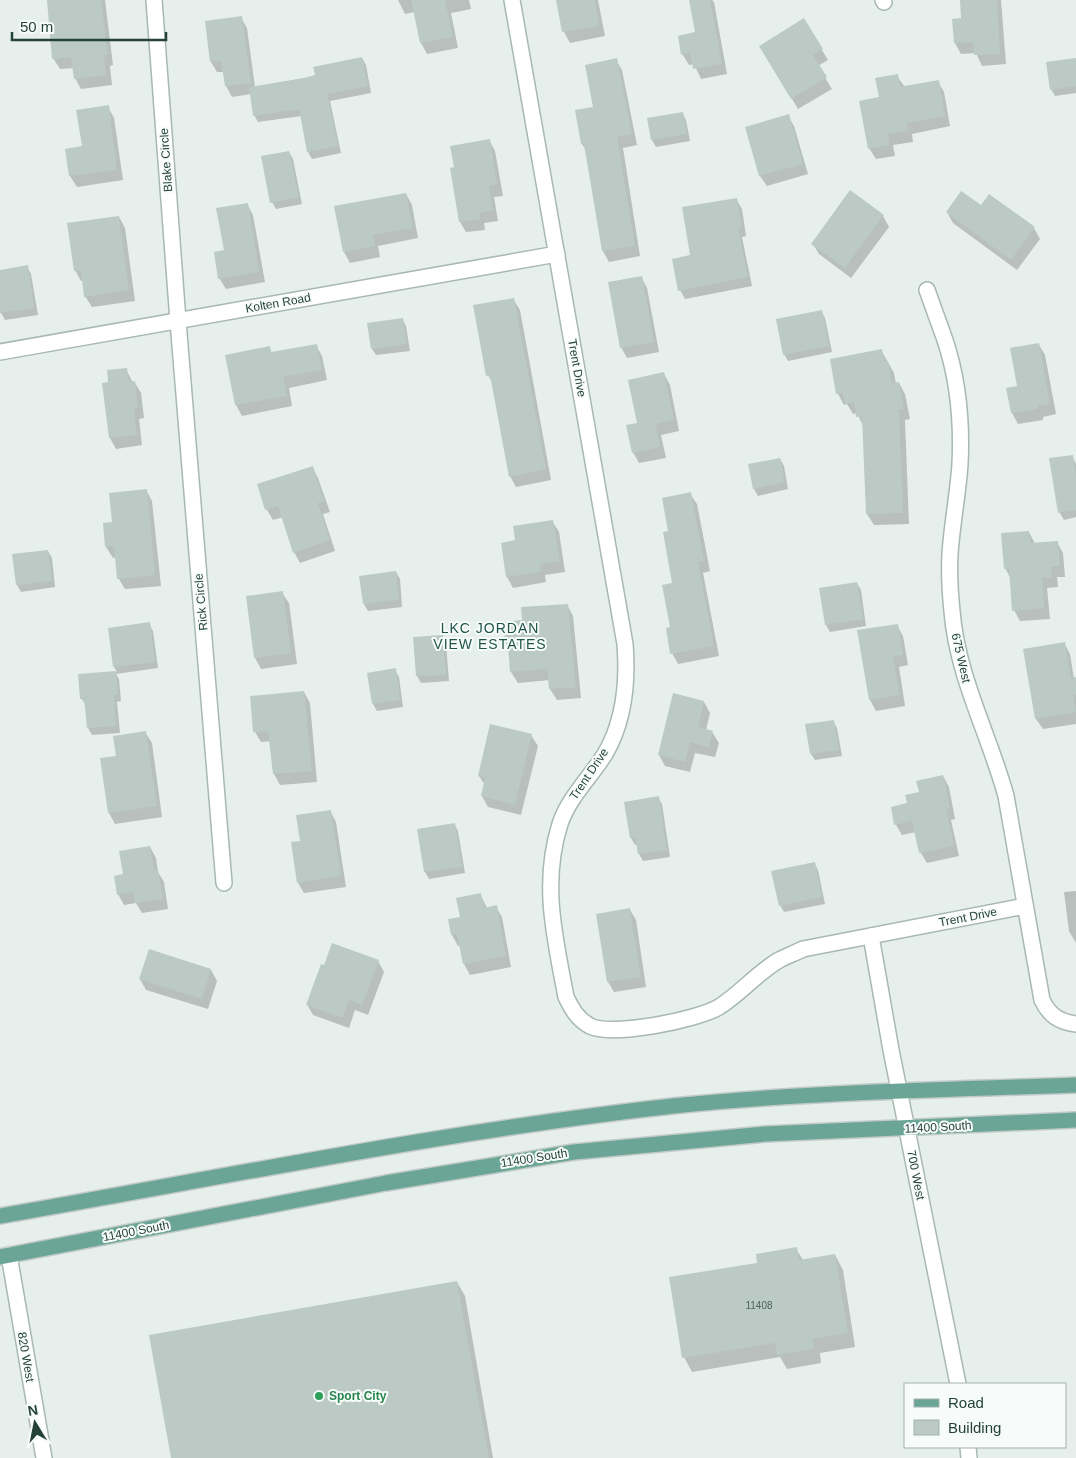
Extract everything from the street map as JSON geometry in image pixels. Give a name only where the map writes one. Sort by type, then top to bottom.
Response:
[{"type":"main road","points":[[0,1216],[486,1130],[675,1106],[900,1090],[1076,1085]]},
{"type":"main road","name":"11400 South","points":[[4,1256],[386,1183],[574,1152],[765,1134],[1076,1120]]},
{"type":"street","name":"Blake Circle","points":[[154,0],[178,320]]},
{"type":"street","name":"Trent Drive","points":[[512,0],[627,661],[622,712],[614,734],[604,754],[570,801],[553,848],[550,876],[551,908],[566,997],[572,1009],[579,1019],[591,1026],[605,1030],[620,1030],[677,1020],[717,1008],[738,994],[779,960],[803,949],[1025,906]]},
{"type":"street","name":"Kolten Road","points":[[0,352],[557,254]]},
{"type":"street","name":"675 West","points":[[927,290],[945,341],[958,401],[960,463],[950,554],[950,584],[952,614],[964,674],[973,704],[997,764],[1006,796],[1042,1000],[1046,1009],[1054,1017],[1064,1022],[1076,1024]]},
{"type":"street","name":"Rick Circle","points":[[178,320],[224,883]]},
{"type":"street","name":"700 West","points":[[871,936],[890,1050],[900,1090],[958,1383]]},
{"type":"street","name":"820 West","points":[[4,1256],[44,1458]]},
{"type":"building","points":[[47,0],[101,0],[108,55],[104,55],[106,75],[74,79],[71,57],[52,59]]},
{"type":"building","points":[[411,0],[445,0],[453,37],[420,43]]},
{"type":"building","points":[[556,0],[595,0],[599,26],[562,32]]},
{"type":"building","points":[[689,0],[710,0],[722,64],[693,69],[690,53],[681,55],[678,36],[695,32]]},
{"type":"building","points":[[960,0],[997,0],[1000,54],[974,55],[973,42],[954,43],[952,19],[961,18]]},
{"type":"building","points":[[242,16],[251,83],[225,86],[221,61],[210,62],[205,21]]},
{"type":"building","points":[[804,18],[823,49],[813,55],[827,77],[791,99],[759,46]]},
{"type":"building","points":[[362,57],[368,86],[327,94],[338,146],[307,152],[299,109],[253,116],[249,87],[304,78],[315,75],[313,67]]},
{"type":"building","points":[[617,58],[632,134],[617,137],[635,246],[602,251],[584,144],[581,144],[575,110],[593,107],[585,65]]},
{"type":"building","points":[[1076,58],[1076,86],[1050,90],[1046,62]]},
{"type":"building","points":[[898,74],[900,87],[939,80],[945,116],[907,123],[908,131],[888,134],[890,145],[868,149],[859,101],[879,97],[875,78]]},
{"type":"building","points":[[109,105],[117,170],[69,176],[65,149],[82,146],[76,110]]},
{"type":"building","points":[[683,112],[687,134],[651,140],[647,118]]},
{"type":"building","points":[[789,114],[803,164],[759,176],[745,127]]},
{"type":"building","points":[[490,139],[497,185],[489,186],[493,210],[479,213],[480,219],[459,222],[450,168],[454,167],[450,146]]},
{"type":"building","points":[[289,151],[299,197],[270,203],[261,156]]},
{"type":"building","points":[[850,190],[884,215],[845,268],[811,244]]},
{"type":"building","points":[[961,191],[981,205],[989,194],[1035,227],[1011,260],[946,212]]},
{"type":"building","points":[[406,193],[413,228],[373,235],[375,246],[343,252],[334,206]]},
{"type":"building","points":[[737,198],[742,227],[738,228],[748,277],[678,291],[672,259],[690,255],[682,207]]},
{"type":"building","points":[[248,203],[259,272],[218,279],[214,252],[224,250],[216,208]]},
{"type":"building","points":[[119,216],[129,290],[84,297],[81,270],[74,271],[67,223]]},
{"type":"building","points":[[28,265],[34,308],[0,313],[0,270]]},
{"type":"building","points":[[642,276],[654,342],[620,348],[608,282]]},
{"type":"building","points":[[514,298],[546,469],[509,477],[490,375],[486,376],[473,305]]},
{"type":"building","points":[[822,310],[829,346],[783,355],[776,319]]},
{"type":"building","points":[[403,318],[406,344],[371,349],[367,323]]},
{"type":"building","points":[[1039,343],[1050,404],[1038,406],[1038,409],[1011,413],[1006,388],[1017,386],[1010,348]]},
{"type":"building","points":[[317,344],[322,370],[283,377],[287,396],[235,405],[225,355],[270,346],[271,352]]},
{"type":"building","points":[[882,349],[884,361],[888,361],[892,383],[899,382],[904,409],[899,410],[903,513],[866,514],[862,416],[856,417],[854,402],[845,404],[843,393],[836,394],[830,359]]},
{"type":"building","points":[[127,368],[129,382],[135,381],[138,408],[134,408],[137,435],[109,438],[102,383],[108,382],[107,370]]},
{"type":"building","points":[[664,372],[674,420],[656,424],[660,447],[632,453],[626,425],[637,423],[628,380]]},
{"type":"building","points":[[1073,455],[1076,477],[1076,510],[1058,513],[1049,458]]},
{"type":"building","points":[[780,458],[785,482],[753,489],[748,464]]},
{"type":"building","points":[[313,466],[324,501],[318,503],[330,540],[293,553],[278,506],[265,510],[257,484]]},
{"type":"building","points":[[147,489],[155,575],[117,579],[114,546],[105,547],[103,523],[112,522],[109,493]]},
{"type":"building","points":[[691,492],[704,561],[698,562],[714,646],[670,654],[666,628],[670,627],[662,585],[672,583],[663,532],[668,531],[662,498]]},
{"type":"building","points":[[553,520],[560,561],[540,564],[541,572],[506,577],[501,543],[515,540],[513,526]]},
{"type":"building","points":[[1029,531],[1030,543],[1058,541],[1060,566],[1051,567],[1052,577],[1042,578],[1044,608],[1012,611],[1009,569],[1004,569],[1001,533]]},
{"type":"building","points":[[48,550],[52,581],[16,585],[12,554]]},
{"type":"building","points":[[396,571],[399,600],[363,604],[359,576]]},
{"type":"building","points":[[857,582],[863,619],[825,625],[819,588]]},
{"type":"building","points":[[283,591],[291,653],[254,658],[246,596]]},
{"type":"building","points":[[568,604],[576,688],[549,689],[547,669],[510,672],[508,644],[505,644],[504,622],[522,620],[521,607]]},
{"type":"building","points":[[150,622],[155,662],[113,667],[108,628]]},
{"type":"building","points":[[898,624],[903,655],[893,656],[900,695],[869,700],[857,630]]},
{"type":"building","points":[[443,635],[446,675],[416,676],[413,637]]},
{"type":"building","points":[[1065,642],[1071,678],[1076,677],[1076,694],[1073,695],[1076,712],[1035,719],[1023,649]]},
{"type":"building","points":[[396,668],[400,700],[372,704],[367,673]]},
{"type":"building","points":[[116,671],[118,695],[114,695],[116,726],[87,728],[84,698],[80,699],[78,674]]},
{"type":"building","points":[[304,691],[312,771],[273,774],[268,731],[253,732],[250,696]]},
{"type":"building","points":[[673,693],[704,701],[698,727],[713,731],[709,747],[690,742],[685,762],[658,755]]},
{"type":"building","points":[[834,720],[839,750],[810,754],[805,724]]},
{"type":"building","points":[[490,724],[532,734],[515,805],[481,796],[485,778],[478,776]]},
{"type":"building","points":[[146,731],[157,806],[108,813],[100,758],[116,756],[113,736]]},
{"type":"building","points":[[943,775],[950,808],[946,809],[954,846],[919,853],[912,821],[894,825],[891,807],[907,803],[905,795],[919,792],[916,781]]},
{"type":"building","points":[[659,796],[667,850],[638,854],[635,837],[630,838],[624,802]]},
{"type":"building","points":[[331,810],[341,876],[297,883],[291,842],[300,841],[296,815]]},
{"type":"building","points":[[455,823],[462,867],[424,872],[417,829]]},
{"type":"building","points":[[150,846],[154,870],[158,870],[163,899],[135,903],[133,892],[117,895],[114,876],[123,874],[119,851]]},
{"type":"building","points":[[815,862],[822,897],[779,906],[771,871]]},
{"type":"building","points":[[481,893],[484,908],[497,905],[506,956],[463,964],[457,934],[451,935],[448,919],[460,917],[456,898]]},
{"type":"building","points":[[630,908],[641,977],[607,982],[596,914]]},
{"type":"building","points":[[332,943],[379,960],[362,1005],[349,1000],[343,1018],[306,1005],[321,964],[324,965]]},
{"type":"building","points":[[149,949],[211,969],[202,999],[139,979]]},
{"type":"building","points":[[797,1247],[799,1260],[835,1254],[848,1333],[812,1339],[814,1349],[777,1355],[775,1343],[682,1358],[669,1277],[757,1263],[756,1254]]},
{"type":"building","name":"Sport City","points":[[457,1281],[489,1458],[171,1458],[149,1335]]},
{"type":"place","name":"Sport City","points":[[319,1396]]},
{"type":"district","name":"LKC JORDAN VIEW ESTATES","points":[[490,636]]}]
